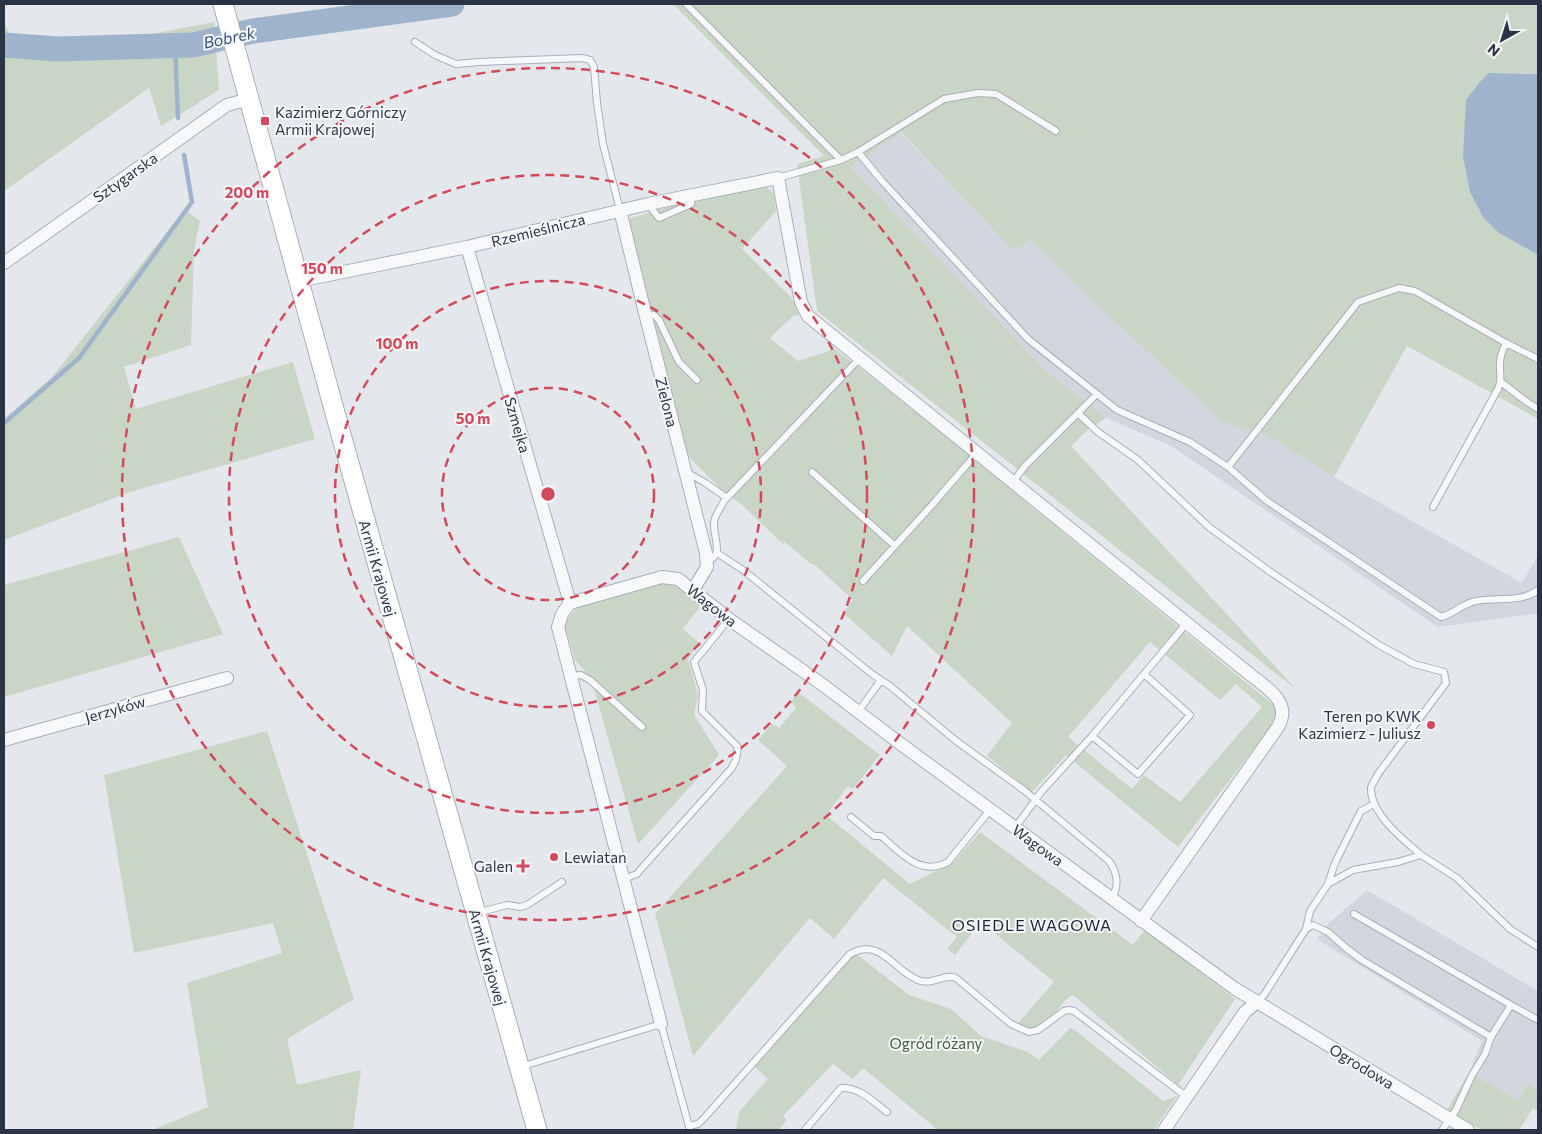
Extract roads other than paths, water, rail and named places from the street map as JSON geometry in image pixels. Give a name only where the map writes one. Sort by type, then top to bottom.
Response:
[{"type":"street","name":"Armii Krajowej","points":[[223,4],[536,1130]]},
{"type":"street","name":"Sztygarska","points":[[4,263],[227,106],[249,98]]},
{"type":"street","name":"Rzemieślnicza","points":[[299,281],[467,248],[620,210],[778,178]]},
{"type":"street","points":[[778,178],[801,302],[808,316],[1272,692],[1279,700],[1283,710],[1282,720],[1141,921]]},
{"type":"street","name":"Zielona","points":[[620,210],[707,564]]},
{"type":"street","name":"Szmejka","points":[[467,248],[570,603]]},
{"type":"street","points":[[693,590],[707,564]]},
{"type":"street","name":"Wagowa","points":[[570,603],[662,576],[678,579],[729,619],[823,685],[1141,921],[1234,988],[1258,1002]]},
{"type":"street","points":[[570,603],[562,614],[558,627],[607,822],[661,1024]]},
{"type":"street","name":"Jerzyków","points":[[4,740],[227,678]]},
{"type":"street","points":[[1164,1130],[1245,1012],[1258,1002]]},
{"type":"street","name":"Ogrodowa","points":[[1258,1002],[1468,1130]]},
{"type":"lane","points":[[686,4],[841,160]]},
{"type":"lane","points":[[415,42],[435,55],[456,64],[582,58],[590,60],[594,67],[603,144],[620,210]]},
{"type":"lane","points":[[778,178],[841,160],[858,152],[944,99],[978,92],[996,94],[1056,131]]},
{"type":"lane","points":[[858,152],[882,181],[1028,339],[1117,410],[1190,442],[1228,467],[1267,501],[1441,617],[1450,615],[1465,604],[1476,601],[1520,598],[1532,595],[1538,590]]},
{"type":"lane","points":[[1228,467],[1358,302],[1399,288],[1414,291],[1538,359]]},
{"type":"lane","points":[[645,314],[654,315],[659,320],[678,362],[696,380]]},
{"type":"lane","points":[[1433,506],[1501,382],[1499,366],[1506,343]]},
{"type":"lane","points":[[707,564],[718,553],[713,521],[727,498],[860,359]]},
{"type":"lane","points":[[1501,382],[1538,408]]},
{"type":"lane","points":[[1012,483],[1025,466],[1097,394]]},
{"type":"lane","points":[[1079,414],[1098,432],[1138,460],[1209,527],[1269,571],[1379,645],[1414,664],[1444,672],[1446,683],[1378,774],[1371,787],[1374,804],[1384,819],[1421,856],[1457,878],[1510,929],[1538,948]]},
{"type":"lane","points":[[863,581],[976,454]]},
{"type":"lane","points":[[685,472],[727,498]]},
{"type":"lane","points":[[812,472],[894,545]]},
{"type":"lane","points":[[718,553],[743,570],[955,740],[1036,800],[1109,861],[1114,868],[1117,880],[1116,892],[1111,899]]},
{"type":"lane","points":[[623,879],[637,874],[641,870],[731,769],[736,760],[738,747],[702,712],[703,690],[694,662],[729,619]]},
{"type":"lane","points":[[1015,828],[1041,792],[1092,736],[1186,624]]},
{"type":"lane","points":[[1092,736],[1138,774],[1190,715],[1144,674]]},
{"type":"lane","points":[[571,676],[582,675],[590,680],[642,727]]},
{"type":"lane","points":[[858,712],[881,680]]},
{"type":"lane","points":[[1258,1002],[1306,929],[1310,911],[1328,884],[1335,863],[1361,811],[1374,804]]},
{"type":"lane","points":[[851,817],[874,836],[881,836],[910,861],[920,866],[931,868],[948,862],[990,810]]},
{"type":"lane","points":[[1328,884],[1353,870],[1421,856]]},
{"type":"lane","points":[[475,914],[507,905],[520,907],[527,905],[562,882]]},
{"type":"lane","points":[[1354,914],[1538,1020]]},
{"type":"lane","points":[[1306,929],[1313,926],[1328,932],[1362,960],[1491,1037]]},
{"type":"lane","points":[[519,1067],[661,1024],[690,1128],[698,1124],[706,1116],[850,954],[859,949],[868,948],[894,962],[918,980],[926,982],[952,976],[956,978],[1011,1024],[1029,1032],[1038,1030],[1064,1011],[1074,1011],[1187,1097]]},
{"type":"lane","points":[[1442,1130],[1456,1110],[1471,1077],[1485,1054],[1491,1037],[1511,1005]]},
{"type":"lane","points":[[805,1130],[841,1088],[858,1090],[886,1112]]},
{"type":"water","points":[[1489,73],[1538,74],[1538,255],[1499,233],[1483,217],[1470,192],[1463,156],[1466,100]]},
{"type":"waterway","name":"Bobrek","points":[[4,45],[57,49],[193,45],[253,31],[452,4]]},
{"type":"waterway","points":[[175,46],[178,118]]},
{"type":"waterway","points":[[4,423],[79,358],[192,202],[184,155]]},
{"type":"place","name":"Kazimierz Górniczy Armii Krajowej","points":[[265,121]]},
{"type":"place","name":"Teren po KWK Kazimierz - Juliusz","points":[[1431,725]]},
{"type":"place","name":"Lewiatan","points":[[554,857]]},
{"type":"place","name":"Galen","points":[[523,866]]},
{"type":"district","name":"OSIEDLE WAGOWA","points":[[1032,924]]},
{"type":"park label","name":"Ogród różany","points":[[936,1043]]}]
